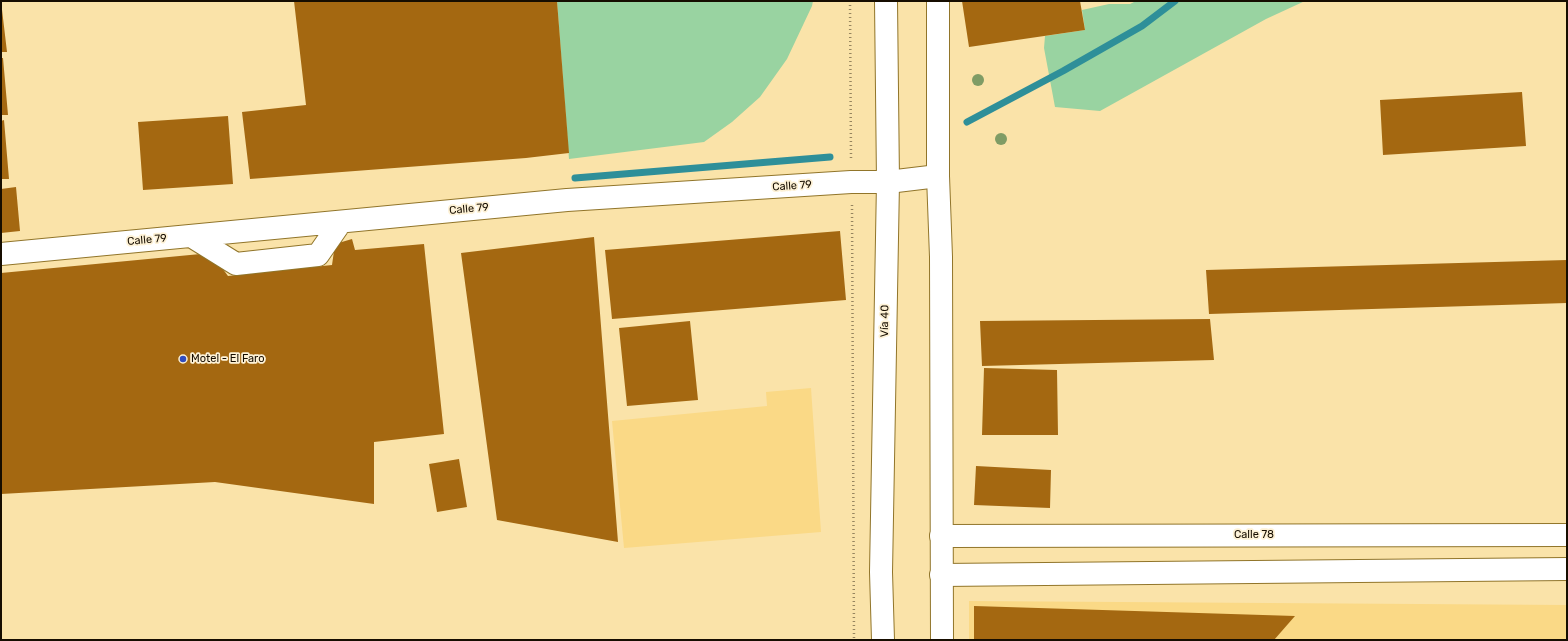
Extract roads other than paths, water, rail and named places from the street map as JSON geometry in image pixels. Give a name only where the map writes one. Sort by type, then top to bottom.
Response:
[{"type":"main road","name":"Vía 40","points":[[884,640],[881,572],[888,182],[886,1]]},
{"type":"main road","points":[[938,1],[938,176],[941,257],[942,640]]},
{"type":"main road","name":"Calle 79","points":[[1,254],[567,200],[851,182],[888,182],[938,176]]},
{"type":"main road","points":[[191,236],[237,271],[319,262],[341,222]]},
{"type":"main road","name":"Calle 78","points":[[941,536],[1567,534]]},
{"type":"main road","points":[[941,575],[1567,569]]},
{"type":"waterway","points":[[967,122],[1063,71],[1142,26],[1175,1]]},
{"type":"waterway","points":[[575,178],[830,157]]},
{"type":"place","name":"Motel - El Faro","points":[[183,359]]}]
